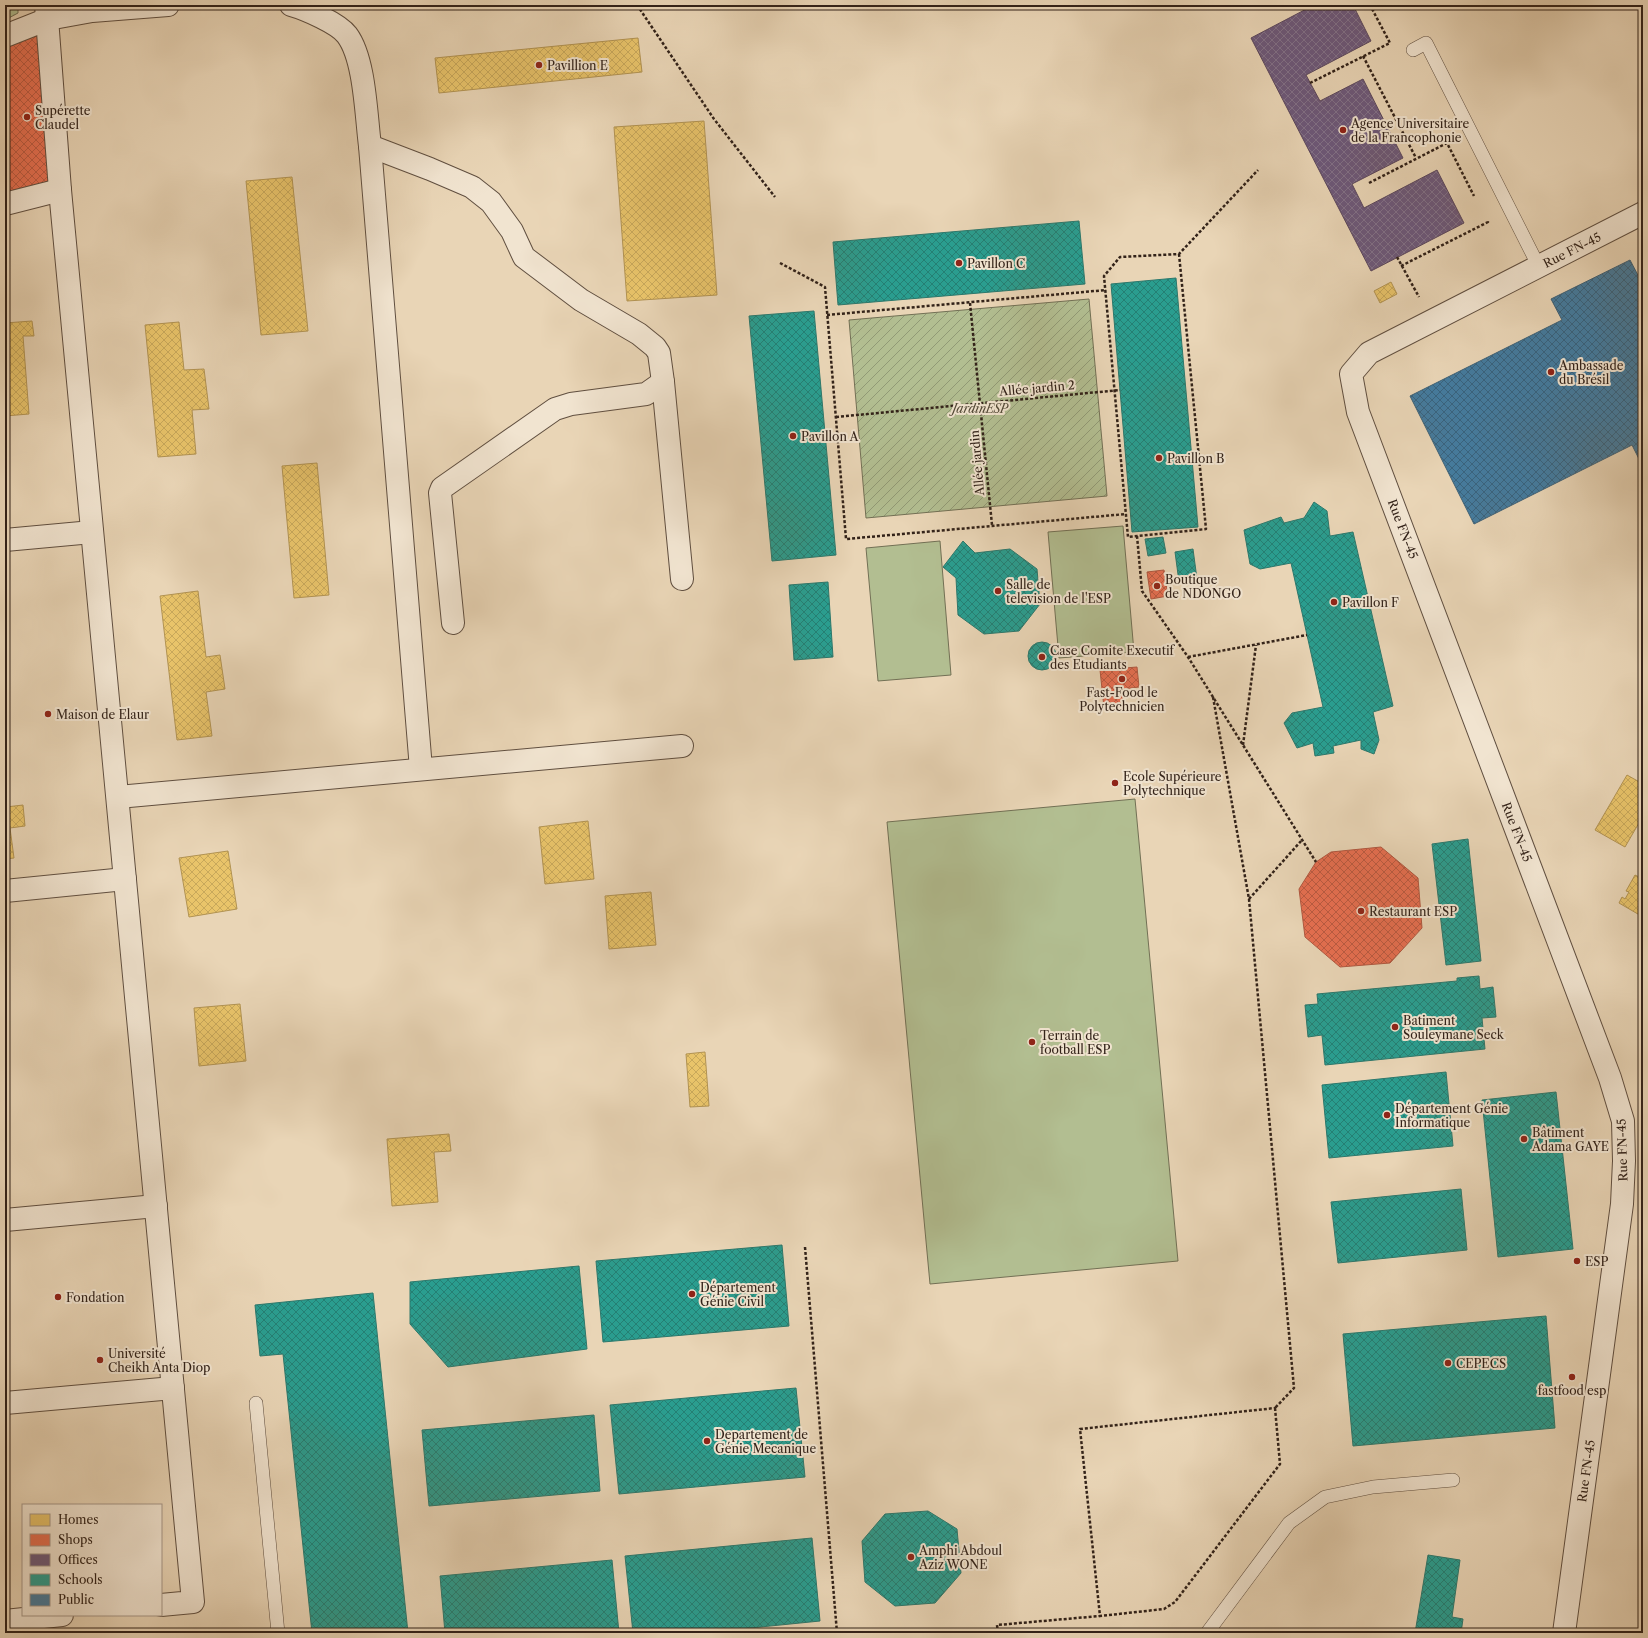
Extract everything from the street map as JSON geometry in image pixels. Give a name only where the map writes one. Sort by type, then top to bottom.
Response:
[{"type":"street","points":[[5,36],[47,12],[92,11],[168,5]]},
{"type":"street","points":[[291,5],[306,9],[346,34],[355,47],[360,64],[370,146],[421,769]]},
{"type":"street","points":[[47,12],[60,190],[193,1602],[162,1605]]},
{"type":"street","points":[[370,146],[430,168],[472,187],[491,202],[512,230],[524,257],[582,300],[639,334],[655,347],[659,353],[663,382],[682,579]]},
{"type":"street","points":[[5,204],[60,190]]},
{"type":"street","name":"Rue FN-45","points":[[1564,1633],[1622,1204],[1624,1161],[1623,1121],[1610,1078],[1358,412],[1351,374],[1369,353],[1643,213]]},
{"type":"street","points":[[453,623],[440,493],[442,488],[555,409],[571,404],[646,394],[663,382]]},
{"type":"street","points":[[5,540],[92,532]]},
{"type":"street","points":[[118,797],[682,746]]},
{"type":"street","points":[[5,892],[125,879]]},
{"type":"street","points":[[5,1220],[156,1206]]},
{"type":"street","points":[[5,1403],[173,1388]]},
{"type":"street","points":[[5,1621],[52,1616]]},
{"type":"lane","points":[[1413,50],[1426,43],[1539,267]]},
{"type":"lane","points":[[256,1403],[278,1633]]},
{"type":"lane","points":[[1207,1633],[1289,1523],[1325,1497],[1374,1486],[1453,1480]]},
{"type":"path","points":[[637,5],[714,119],[775,197]]},
{"type":"path","points":[[1310,84],[1390,43],[1370,5]]},
{"type":"path","points":[[1363,56],[1416,158]]},
{"type":"path","points":[[1369,183],[1447,143],[1478,202]]},
{"type":"path","points":[[1179,254],[1206,529],[1128,537],[1104,276],[1120,257],[1179,254],[1258,170]]},
{"type":"path","points":[[1401,266],[1488,222],[1484,215]]},
{"type":"path","points":[[1397,257],[1433,321]]},
{"type":"path","points":[[780,264],[825,287],[846,539],[1126,514]]},
{"type":"path","points":[[827,315],[1106,290]]},
{"type":"path","name":"Allée jardin","points":[[970,303],[981,402],[992,526]]},
{"type":"path","name":"Allée jardin 2","points":[[836,417],[981,402],[1120,390]]},
{"type":"path","points":[[1137,536],[1142,591],[1188,657],[1316,862]]},
{"type":"path","points":[[1188,657],[1307,635]]},
{"type":"path","points":[[1243,745],[1256,644]]},
{"type":"path","points":[[1100,1616],[1080,1429],[1275,1408],[1294,1388],[1249,899],[1213,697]]},
{"type":"path","points":[[1249,899],[1302,840]]},
{"type":"path","points":[[805,1247],[838,1633]]},
{"type":"path","points":[[998,1633],[997,1625],[1164,1609],[1175,1602],[1280,1464],[1275,1408]]},
{"type":"green space","points":[[5,5],[18,5],[18,13],[5,20]]},
{"type":"green space","name":"JardinESP","points":[[1089,299],[1107,496],[866,518],[849,320]]},
{"type":"green space","points":[[1123,526],[1134,652],[1059,658],[1048,532]]},
{"type":"green space","points":[[940,541],[951,675],[878,681],[866,548]]},
{"type":"green space","name":"Terrain de football ESP","points":[[1135,799],[1178,1261],[930,1284],[887,822]]},
{"type":"building: Homes","name":"Pavillion E","points":[[638,38],[642,72],[439,93],[435,58]]},
{"type":"building: Homes","points":[[704,121],[717,295],[627,301],[614,127]]},
{"type":"building: Homes","points":[[292,177],[308,331],[261,335],[246,181]]},
{"type":"building: Homes","points":[[1391,282],[1397,294],[1380,303],[1374,291]]},
{"type":"building: Homes","points":[[32,321],[34,336],[23,336],[29,414],[5,416],[5,323]]},
{"type":"building: Homes","points":[[179,322],[184,370],[204,369],[209,409],[192,410],[196,454],[158,457],[145,325]]},
{"type":"building: Homes","points":[[317,463],[329,595],[294,598],[282,466]]},
{"type":"building: Homes","points":[[198,591],[206,657],[220,655],[225,689],[206,692],[212,736],[177,740],[160,596]]},
{"type":"building: Homes","points":[[1627,775],[1643,784],[1643,816],[1625,847],[1595,830]]},
{"type":"building: Homes","points":[[5,797],[6,807],[23,805],[25,826],[10,828],[14,858],[5,859]]},
{"type":"building: Homes","points":[[588,821],[594,879],[545,884],[539,827]]},
{"type":"building: Homes","points":[[228,851],[237,909],[189,917],[179,858]]},
{"type":"building: Homes","points":[[1635,875],[1643,879],[1643,917],[1619,903],[1622,897],[1625,899],[1629,892],[1626,891]]},
{"type":"building: Homes","points":[[651,892],[656,945],[609,949],[605,896]]},
{"type":"building: Homes","points":[[240,1004],[246,1061],[199,1066],[194,1008]]},
{"type":"building: Homes","points":[[705,1052],[709,1106],[690,1107],[686,1054]]},
{"type":"building: Homes","points":[[449,1134],[451,1151],[434,1152],[438,1202],[392,1206],[387,1139]]},
{"type":"building: Shops","name":"Supérette Claudel","points":[[46,28],[52,187],[5,199],[5,46]]},
{"type":"building: Shops","points":[[1164,570],[1168,596],[1151,599],[1147,572]]},
{"type":"building: Shops","points":[[1137,667],[1139,687],[1123,689],[1124,707],[1104,708],[1100,670]]},
{"type":"building: Shops","points":[[1381,847],[1418,878],[1422,928],[1390,963],[1340,967],[1305,937],[1299,889],[1316,862],[1331,852]]},
{"type":"building: Offices","name":"Agence Universitaire de la Francophonie","points":[[1314,5],[1353,5],[1371,41],[1306,75],[1320,101],[1363,79],[1403,158],[1352,184],[1364,208],[1437,170],[1464,223],[1371,271],[1251,38]]},
{"type":"building: Schools","name":"Pavillon C","points":[[1079,221],[1085,284],[838,305],[833,242]]},
{"type":"building: Schools","name":"Pavillon B","points":[[1176,278],[1198,527],[1132,532],[1111,284]]},
{"type":"building: Schools","name":"Pavillon A","points":[[814,311],[836,555],[772,561],[749,316]]},
{"type":"building: Schools","name":"Pavillon F","points":[[1314,502],[1327,511],[1330,536],[1353,532],[1393,706],[1373,712],[1379,740],[1374,754],[1361,749],[1361,740],[1333,746],[1334,753],[1315,756],[1313,743],[1297,748],[1284,723],[1292,713],[1323,707],[1291,563],[1260,569],[1250,564],[1244,530],[1281,517],[1284,523],[1304,518]]},
{"type":"building: Schools","points":[[1163,537],[1166,553],[1148,556],[1145,539]]},
{"type":"building: Schools","name":"Salle de television de l'ESP","points":[[963,541],[975,553],[1010,549],[1037,569],[1040,604],[1019,631],[984,634],[958,615],[956,578],[943,567]]},
{"type":"building: Schools","points":[[1193,549],[1197,579],[1179,582],[1175,552]]},
{"type":"building: Schools","points":[[828,582],[833,657],[794,660],[789,585]]},
{"type":"building: Schools","name":"Case Comite Executif des Etudiants","points":[[1042,642],[1052,646],[1056,656],[1052,666],[1042,670],[1032,666],[1028,656],[1032,646]]},
{"type":"building: Schools","points":[[1468,839],[1481,961],[1446,965],[1432,844]]},
{"type":"building: Schools","name":"Batiment Souleymane Seck","points":[[1479,976],[1480,989],[1493,987],[1496,1017],[1482,1018],[1485,1049],[1325,1065],[1322,1035],[1308,1037],[1305,1005],[1318,1004],[1317,994],[1457,981],[1457,978]]},
{"type":"building: Schools","name":"Département Génie Informatique","points":[[1446,1072],[1453,1146],[1329,1158],[1322,1085]]},
{"type":"building: Schools","name":"Bâtiment Adama GAYE","points":[[1556,1092],[1573,1249],[1498,1257],[1482,1100]]},
{"type":"building: Schools","points":[[1461,1189],[1467,1250],[1338,1263],[1331,1202]]},
{"type":"building: Schools","name":"Département Génie Civil","points":[[782,1245],[789,1326],[603,1342],[596,1261]]},
{"type":"building: Schools","points":[[579,1266],[587,1349],[448,1367],[410,1324],[410,1282]]},
{"type":"building: Schools","points":[[373,1293],[408,1633],[312,1633],[283,1354],[260,1356],[255,1305]]},
{"type":"building: Schools","name":"CEPECS","points":[[1546,1316],[1555,1428],[1353,1446],[1343,1334]]},
{"type":"building: Schools","name":"Departement de Génie Mecanique","points":[[796,1388],[805,1477],[619,1494],[610,1405]]},
{"type":"building: Schools","points":[[594,1415],[600,1491],[429,1506],[422,1430]]},
{"type":"building: Schools","name":"Amphi Abdoul Aziz WONE","points":[[928,1511],[957,1529],[961,1573],[935,1603],[895,1606],[865,1582],[862,1541],[885,1514]]},
{"type":"building: Schools","points":[[812,1538],[820,1621],[701,1633],[633,1633],[625,1556]]},
{"type":"building: Schools","points":[[1428,1555],[1460,1560],[1452,1617],[1463,1619],[1461,1633],[1415,1633]]},
{"type":"building: Schools","points":[[612,1560],[619,1633],[445,1633],[440,1576]]},
{"type":"building: Public","name":"Ambassade du Brésil","points":[[1630,260],[1641,281],[1643,280],[1643,467],[1632,445],[1474,524],[1410,396],[1562,320],[1551,299]]},
{"type":"place","name":"Pavillion E","points":[[539,65]]},
{"type":"place","name":"Supérette Claudel","points":[[27,117]]},
{"type":"place","name":"Agence Universitaire de la Francophonie","points":[[1343,130]]},
{"type":"place","name":"Pavillon C","points":[[959,263]]},
{"type":"place","name":"Ambassade du Brésil","points":[[1551,372]]},
{"type":"place","name":"Pavillon A","points":[[793,436]]},
{"type":"place","name":"Pavillon B","points":[[1159,458]]},
{"type":"place","name":"Boutique de NDONGO","points":[[1157,586]]},
{"type":"place","name":"Salle de television de l'ESP","points":[[998,591]]},
{"type":"place","name":"Pavillon F","points":[[1334,602]]},
{"type":"place","name":"Case Comite Executif des Etudiants","points":[[1042,657]]},
{"type":"place","name":"Fast-Food le Polytechnicien","points":[[1122,679]]},
{"type":"place","name":"Maison de Elaur","points":[[48,714]]},
{"type":"place","name":"Ecole Supérieure Polytechnique","points":[[1115,783]]},
{"type":"place","name":"Restaurant ESP","points":[[1361,911]]},
{"type":"place","name":"Batiment Souleymane Seck","points":[[1395,1027]]},
{"type":"place","name":"Terrain de football ESP","points":[[1032,1042]]},
{"type":"place","name":"Département Génie Informatique","points":[[1387,1115]]},
{"type":"place","name":"Bâtiment Adama GAYE","points":[[1524,1139]]},
{"type":"place","name":"ESP","points":[[1577,1261]]},
{"type":"place","name":"Département Génie Civil","points":[[692,1294]]},
{"type":"place","name":"Fondation","points":[[58,1297]]},
{"type":"place","name":"Université Cheikh Anta Diop","points":[[100,1360]]},
{"type":"place","name":"CEPECS","points":[[1448,1363]]},
{"type":"place","name":"fastfood esp","points":[[1572,1377]]},
{"type":"place","name":"Departement de Génie Mecanique","points":[[707,1441]]},
{"type":"place","name":"Amphi Abdoul Aziz WONE","points":[[911,1557]]}]
